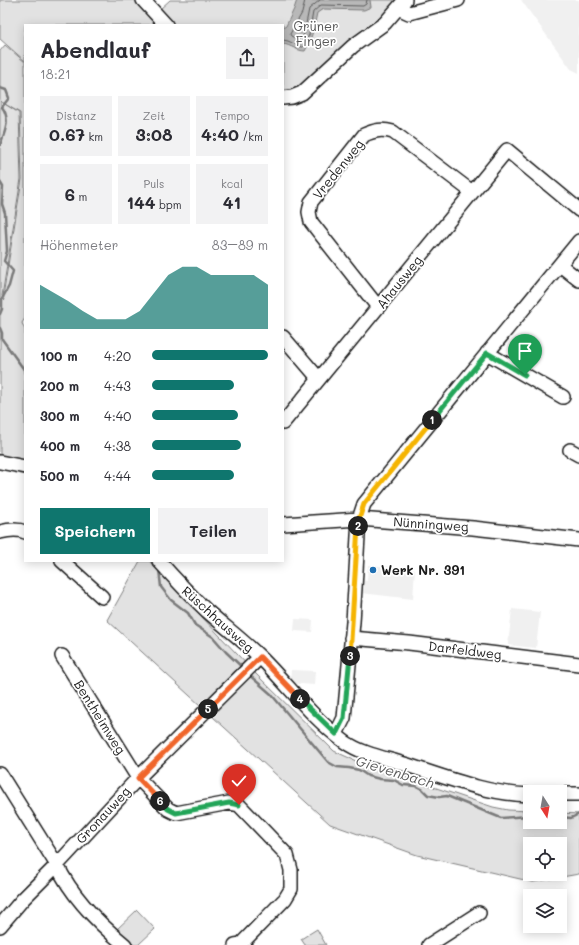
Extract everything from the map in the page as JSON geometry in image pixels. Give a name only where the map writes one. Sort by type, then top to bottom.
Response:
[{"type":"street","points":[[143,0],[165,24]]},
{"type":"street","points":[[284,98],[292,97],[302,93],[353,46],[385,23],[402,4],[409,13],[458,0]]},
{"type":"street","name":"Vredenweg","points":[[378,307],[310,222],[309,212],[311,202],[364,135],[373,131],[382,130],[393,132],[472,192]]},
{"type":"street","name":"Ahausweg","points":[[284,422],[507,150],[579,210]]},
{"type":"street","points":[[336,734],[344,718],[359,519],[364,504],[579,241]]},
{"type":"street","points":[[560,265],[579,280]]},
{"type":"street","points":[[284,338],[319,380]]},
{"type":"street","points":[[487,353],[564,397]]},
{"type":"street","points":[[0,462],[24,467]]},
{"type":"street","name":"Nünningweg","points":[[284,524],[359,519],[473,528],[579,540]]},
{"type":"street","points":[[0,532],[6,530],[24,532]]},
{"type":"street","points":[[63,562],[102,597]]},
{"type":"street","name":"Rüschhausweg","points":[[165,563],[180,585],[260,657],[324,724],[356,748],[464,783],[504,793],[523,794]]},
{"type":"street","name":"Darfeldweg","points":[[351,638],[409,643],[579,664]]},
{"type":"street","name":"Bentheimweg","points":[[62,656],[138,778],[168,809],[176,813],[229,803],[239,805],[287,855],[291,870],[291,889],[285,899],[241,944],[235,945]]},
{"type":"street","name":"Gronauweg","points":[[0,926],[23,899],[57,865],[138,778],[260,657]]},
{"type":"street","points":[[0,774],[57,865],[64,880],[92,915],[125,945]]},
{"type":"street","points":[[567,794],[579,794]]},
{"type":"street","points":[[429,945],[479,913]]},
{"type":"shaded area","points":[[521,0],[579,0],[579,73],[571,69]]},
{"type":"shaded area","points":[[368,565],[415,569],[413,599],[361,593],[362,580],[367,581]]},
{"type":"shaded area","points":[[512,609],[540,612],[536,648],[508,645]]},
{"type":"shaded area","points":[[295,619],[313,620],[312,632],[294,631]]},
{"type":"shaded area","points":[[291,670],[315,671],[314,685],[290,683]]},
{"type":"green space","points":[[0,0],[136,0],[160,24],[24,24],[24,60],[0,39]]},
{"type":"green space","name":"Grüner Finger","points":[[170,0],[402,0],[301,90],[284,96],[284,24],[171,24],[165,18],[160,9]]},
{"type":"green space","points":[[5,45],[24,61],[24,320],[22,323],[24,328],[24,460],[0,455],[0,51]],"holes":[[[0,101],[20,113],[22,179],[3,296],[5,300],[2,296],[21,179],[19,113]]]},
{"type":"green space","points":[[139,562],[150,562],[255,673],[334,751],[356,761],[493,807],[523,811],[523,829],[567,829],[567,813],[579,814],[579,874],[567,876],[567,837],[523,837],[523,880],[417,855],[330,824],[107,620]]},
{"type":"green space","points":[[137,910],[155,929],[138,945],[134,945],[116,930]]},
{"type":"green space","points":[[317,929],[326,945],[305,945],[301,939]]},
{"type":"water","points":[[297,0],[370,0],[371,7],[364,10],[323,9],[317,13],[312,33],[305,51],[284,44],[284,27]]},
{"type":"waterway","name":"Gievenbach","points":[[0,88],[6,90],[9,98],[2,107],[7,121],[0,145]]},
{"type":"waterway","name":"Gievenbach","points":[[0,182],[3,187],[2,204],[5,213],[7,251],[4,261],[13,271],[9,286],[2,299],[2,309],[0,314]]},
{"type":"waterway","name":"Gievenbach","points":[[0,328],[2,339],[24,370]]},
{"type":"waterway","name":"Gievenbach","points":[[159,569],[161,587],[171,600],[188,613],[195,625],[213,637],[244,669]]},
{"type":"waterway","name":"Gievenbach","points":[[248,674],[271,694],[328,762],[337,767],[359,770],[368,776],[394,780],[403,785],[416,786],[428,795],[439,797],[447,796],[501,818],[523,816]]},
{"type":"waterway","name":"Gievenbach","points":[[567,818],[571,818],[579,814]]},
{"type":"place","name":"Werk Nr. 391","points":[[373,570]]},
{"type":"route","points":[[239,805],[229,803],[176,813],[168,809],[138,778],[260,657],[324,724],[336,734],[344,718],[353,622],[359,519],[364,504],[487,353],[525,375]]}]
